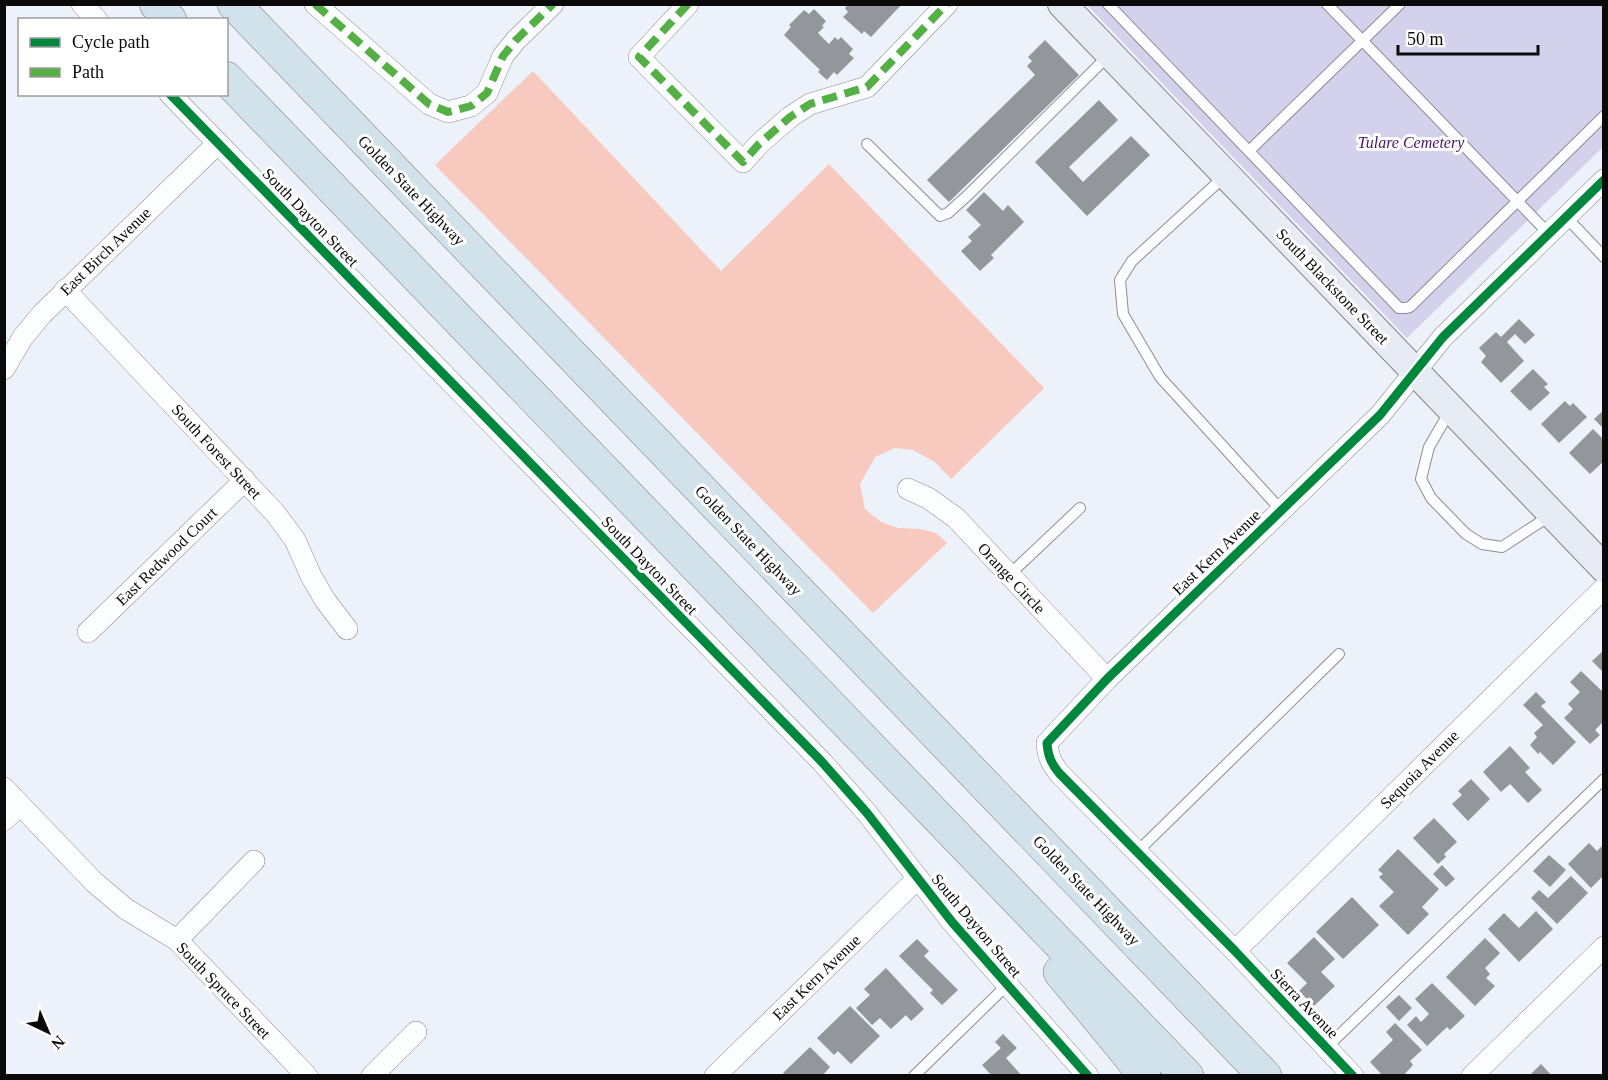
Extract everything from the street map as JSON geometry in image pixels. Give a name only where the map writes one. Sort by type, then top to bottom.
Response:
[{"type":"highway","points":[[156,4],[168,18]]},
{"type":"highway","name":"Golden State Highway","points":[[234,4],[1265,1076]]},
{"type":"highway","points":[[228,80],[1187,1076]]},
{"type":"highway","points":[[997,878],[1044,952],[1144,1076]]},
{"type":"main road","name":"South Blackstone Street","points":[[1062,4],[1604,568]]},
{"type":"street","points":[[82,4],[94,18]]},
{"type":"street","points":[[315,4],[429,104],[448,112],[471,106],[487,93],[503,57],[516,40],[553,4]]},
{"type":"street","points":[[688,4],[639,57],[743,162],[759,144],[790,117],[810,104],[867,87],[947,4]]},
{"type":"street","name":"South Dayton Street","points":[[172,96],[822,762],[867,813],[952,922],[1088,1076]]},
{"type":"street","name":"East Birch Avenue","points":[[4,369],[22,337],[42,314],[218,143]]},
{"type":"street","name":"East Kern Avenue","points":[[1234,951],[1059,773],[1048,754],[1047,743],[1107,679],[1380,415],[1443,337],[1604,180]]},
{"type":"street","name":"South Forest Street","points":[[65,290],[275,513],[295,540],[325,600],[347,629]]},
{"type":"street","name":"East Redwood Court","points":[[88,632],[245,480]]},
{"type":"street","name":"Orange Circle","points":[[908,489],[928,498],[956,518],[1107,679]]},
{"type":"street","name":"Sequoia Avenue","points":[[1234,951],[1604,588]]},
{"type":"street","name":"South Spruce Street","points":[[4,788],[94,882],[126,909],[177,940],[307,1076]]},
{"type":"street","points":[[4,820],[21,805]]},
{"type":"street","points":[[177,940],[254,861]]},
{"type":"street","name":"East Kern Avenue","points":[[714,1076],[918,878]]},
{"type":"street","points":[[1472,1076],[1604,947]]},
{"type":"street","name":"Sierra Avenue","points":[[1234,951],[1353,1076]]},
{"type":"street","points":[[372,1076],[416,1032]]},
{"type":"lane","points":[[1108,4],[1399,308],[1410,307],[1604,116]]},
{"type":"lane","points":[[1327,4],[1549,234]]},
{"type":"lane","points":[[1249,151],[1400,4]]},
{"type":"lane","points":[[867,144],[940,216],[948,213],[968,195],[1110,54]]},
{"type":"lane","points":[[1226,175],[1132,261],[1120,280],[1123,314],[1160,377],[1281,510]]},
{"type":"lane","points":[[1566,217],[1604,257]]},
{"type":"lane","points":[[1451,409],[1429,447],[1421,479],[1431,498],[1466,534],[1482,544],[1502,547],[1552,515]]},
{"type":"lane","points":[[1009,575],[1080,508]]},
{"type":"lane","points":[[1137,852],[1339,654]]},
{"type":"lane","points":[[1326,1048],[1604,779]]},
{"type":"lane","points":[[914,1076],[1007,985]]},
{"type":"green space","name":"Tulare Cemetery","points":[[1087,5],[1603,5],[1603,147],[1407,338]]},
{"type":"shaded area","points":[[533,71],[721,271],[829,164],[1044,388],[951,479],[935,462],[913,450],[895,448],[875,457],[860,484],[865,509],[881,522],[898,528],[920,529],[936,533],[947,543],[873,613],[435,165]]},
{"type":"building","points":[[848,4],[902,4],[871,37],[864,31],[862,34],[843,17],[848,12],[845,8]]},
{"type":"building","points":[[814,9],[826,21],[818,33],[829,44],[835,37],[838,40],[841,37],[853,49],[849,54],[854,58],[837,75],[834,72],[827,80],[818,72],[820,70],[784,35],[791,27],[789,25],[804,10],[809,14]]},
{"type":"building","points":[[1045,40],[1079,75],[949,202],[927,180],[1035,75],[1027,66],[1032,61],[1028,57]]},
{"type":"building","points":[[1099,100],[1118,120],[1069,167],[1083,182],[1131,136],[1150,155],[1087,216],[1035,162]]},
{"type":"building","points":[[984,192],[1003,211],[1008,205],[1024,222],[991,255],[994,258],[980,271],[961,251],[972,241],[968,237],[981,225],[966,210]]},
{"type":"building","points":[[1519,319],[1535,335],[1525,344],[1515,334],[1507,342],[1524,361],[1501,383],[1481,362],[1486,356],[1479,348],[1496,332],[1501,337]]},
{"type":"building","points":[[1533,369],[1548,384],[1544,387],[1550,393],[1530,411],[1510,391]]},
{"type":"building","points":[[1565,401],[1570,406],[1573,403],[1587,417],[1559,443],[1541,424]]},
{"type":"building","points":[[1604,410],[1604,429],[1594,419]]},
{"type":"building","points":[[1593,429],[1604,440],[1604,461],[1590,474],[1569,453]]},
{"type":"building","points":[[1604,650],[1604,673],[1592,661]]},
{"type":"building","points":[[1581,671],[1604,693],[1604,721],[1595,730],[1600,735],[1590,744],[1564,718],[1573,709],[1568,704],[1580,692],[1570,682]]},
{"type":"building","points":[[1536,692],[1546,702],[1541,706],[1576,742],[1553,765],[1530,745],[1537,737],[1534,733],[1543,725],[1523,705]]},
{"type":"building","points":[[1510,746],[1530,768],[1525,772],[1542,790],[1528,803],[1510,784],[1501,792],[1483,772]]},
{"type":"building","points":[[1471,779],[1490,799],[1468,821],[1452,804],[1462,795],[1458,791]]},
{"type":"building","points":[[1434,818],[1457,842],[1444,854],[1446,857],[1438,864],[1413,838]]},
{"type":"building","points":[[1589,843],[1597,851],[1604,844],[1604,875],[1591,888],[1568,864]]},
{"type":"building","points":[[1398,849],[1439,889],[1422,907],[1429,914],[1408,935],[1379,906],[1394,892],[1379,877],[1383,874],[1378,870]]},
{"type":"building","points":[[1549,855],[1566,870],[1550,887],[1533,871]]},
{"type":"building","points":[[1442,865],[1455,879],[1446,887],[1433,874]]},
{"type":"building","points":[[1571,876],[1588,893],[1557,924],[1531,898],[1539,890],[1548,898]]},
{"type":"building","points":[[1352,897],[1379,925],[1343,959],[1316,932]]},
{"type":"building","points":[[1536,911],[1553,929],[1519,962],[1488,929],[1504,913],[1519,928]]},
{"type":"building","points":[[1314,937],[1335,959],[1321,972],[1335,986],[1314,1006],[1299,991],[1307,983],[1287,963]]},
{"type":"building","points":[[1485,938],[1500,953],[1485,968],[1490,974],[1486,978],[1495,986],[1475,1006],[1446,977]]},
{"type":"building","points":[[917,939],[929,951],[924,956],[958,990],[942,1005],[930,993],[933,990],[899,956]]},
{"type":"building","points":[[886,968],[924,1009],[911,1021],[906,1015],[891,1029],[880,1018],[872,1025],[856,1008],[870,995],[864,989]]},
{"type":"building","points":[[1432,983],[1465,1016],[1450,1030],[1447,1027],[1427,1046],[1407,1025],[1416,1016],[1421,1022],[1429,1014],[1415,999]]},
{"type":"building","points":[[1399,995],[1412,1008],[1399,1021],[1386,1007]]},
{"type":"building","points":[[850,1006],[880,1036],[851,1064],[838,1051],[834,1055],[817,1038]]},
{"type":"building","points":[[1395,1023],[1422,1050],[1410,1061],[1413,1065],[1403,1076],[1383,1076],[1370,1062],[1393,1040],[1386,1032]]},
{"type":"building","points":[[1003,1034],[1017,1048],[1006,1058],[1022,1076],[992,1076],[982,1065],[1001,1048],[995,1042]]},
{"type":"building","points":[[810,1047],[830,1067],[822,1076],[820,1074],[818,1076],[786,1076],[783,1073]]},
{"type":"building","points":[[1541,1064],[1552,1076],[1529,1076]]},
{"type":"marked path","points":[[315,4],[429,104],[448,112],[471,106],[487,93],[503,56],[553,4]]},
{"type":"marked path","points":[[688,4],[639,57],[743,162],[759,144],[790,117],[810,104],[867,87],[947,4]]},
{"type":"cycle path","points":[[172,96],[822,762],[867,813],[952,922],[1088,1076]]},
{"type":"cycle path","points":[[1353,1076],[1235,951],[1059,773],[1050,759],[1047,743],[1107,679],[1380,415],[1443,337],[1604,180]]}]
